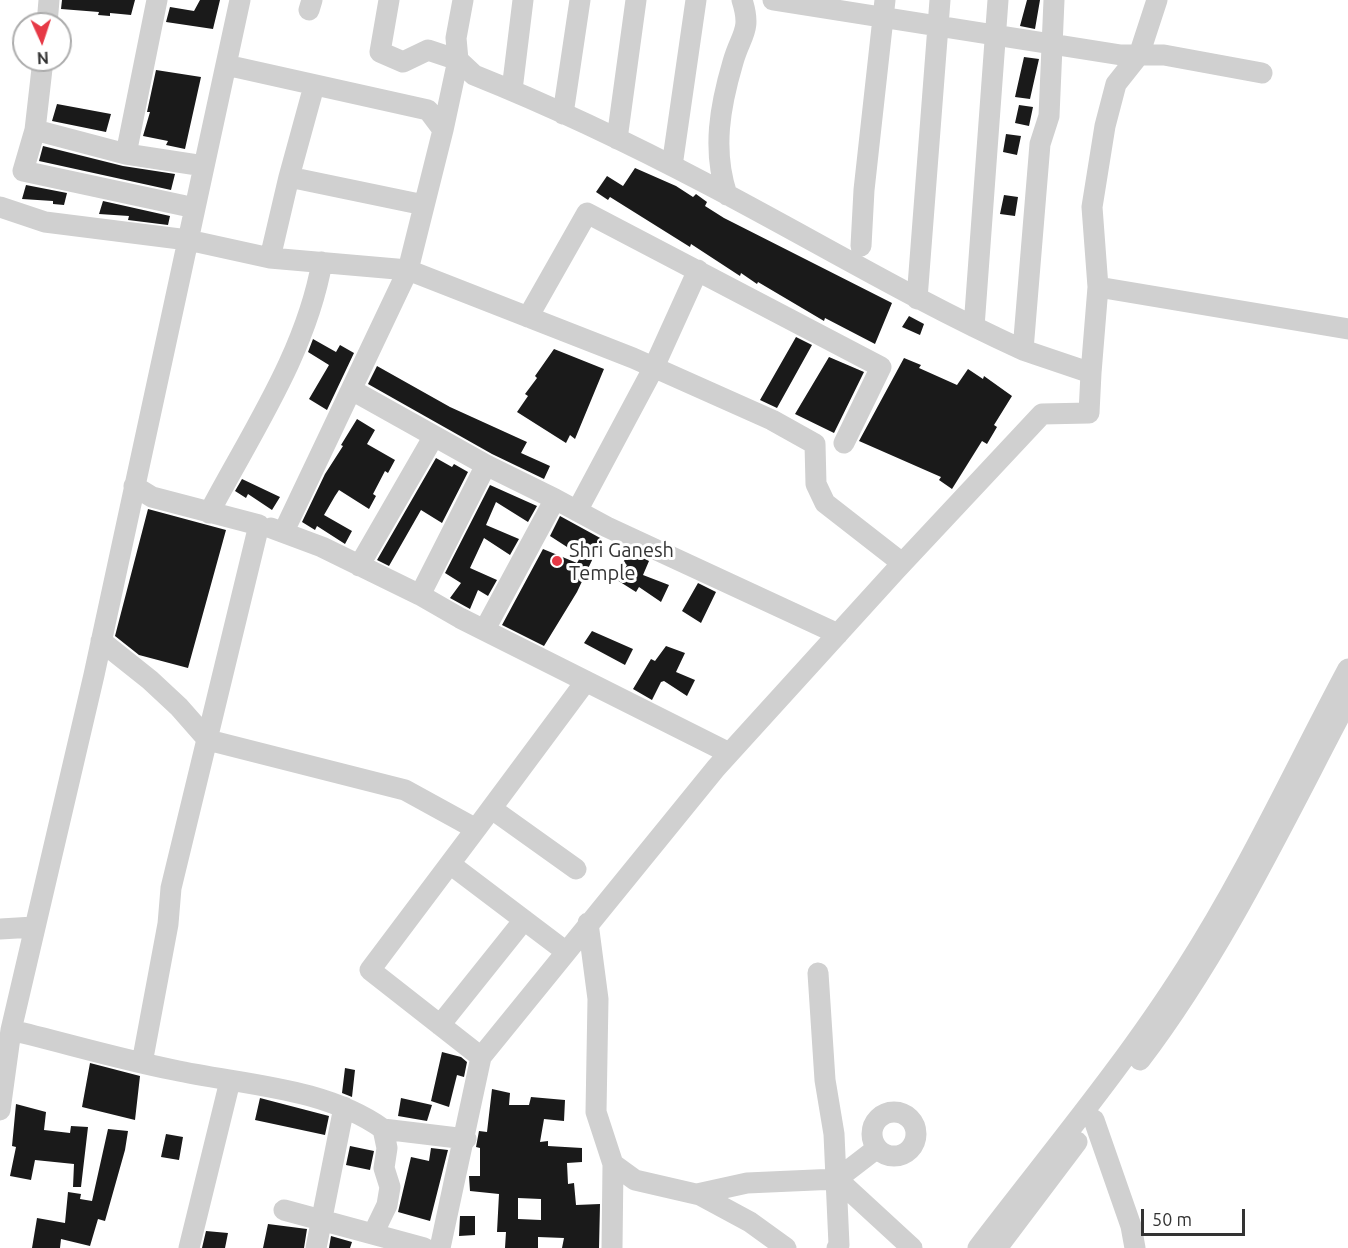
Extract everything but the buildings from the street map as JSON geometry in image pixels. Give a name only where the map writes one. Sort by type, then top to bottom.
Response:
[{"type":"street","points":[[126,154],[157,0]]},
{"type":"street","points":[[0,1110],[11,1030],[101,641],[240,0]]},
{"type":"street","points":[[389,0],[380,52],[403,62],[428,50],[458,60],[474,75],[512,90],[672,166],[974,327],[1023,350],[1091,373]]},
{"type":"street","points":[[284,531],[408,270],[458,60],[456,38],[463,0]]},
{"type":"street","points":[[512,90],[523,0]]},
{"type":"street","points":[[563,114],[580,0]]},
{"type":"street","points":[[617,139],[636,0]]},
{"type":"street","points":[[672,166],[696,0]]},
{"type":"street","points":[[727,195],[719,170],[719,128],[734,60],[747,28],[742,0]]},
{"type":"street","points":[[773,0],[884,9],[938,26],[1052,42],[1121,55],[1164,55],[1262,73]]},
{"type":"street","points":[[918,299],[940,0]]},
{"type":"street","points":[[974,327],[998,0]]},
{"type":"street","points":[[1023,350],[1040,144],[1049,116],[1054,0]]},
{"type":"street","points":[[440,1248],[466,1139],[481,1057],[565,951],[729,753],[1042,414],[1089,413],[1098,287],[1092,207],[1105,126],[1116,84],[1139,55],[1157,0]]},
{"type":"street","points":[[861,246],[864,190],[884,9]]},
{"type":"street","points":[[226,64],[314,86],[428,110],[443,130]]},
{"type":"street","points":[[42,72],[35,130],[23,171],[195,208]]},
{"type":"street","points":[[270,258],[314,86]]},
{"type":"street","points":[[35,130],[126,154],[204,166]]},
{"type":"street","points":[[289,177],[424,205]]},
{"type":"street","points":[[0,207],[45,222],[188,240],[270,258],[408,270],[528,317],[654,368],[772,420],[815,444],[816,484],[825,503],[902,563]]},
{"type":"street","points":[[528,317],[587,213],[881,367],[844,443]]},
{"type":"street","points":[[208,513],[302,338],[316,296],[322,262]]},
{"type":"street","points":[[577,511],[654,368],[698,270]]},
{"type":"street","points":[[1098,287],[1348,329]]},
{"type":"street","points":[[352,390],[486,465],[577,511],[838,634]]},
{"type":"street","points":[[359,566],[434,436]]},
{"type":"street","points":[[420,595],[486,465]]},
{"type":"street","points":[[135,486],[152,497],[284,531],[420,595],[460,618],[729,753]]},
{"type":"street","points":[[485,629],[555,499]]},
{"type":"street","points":[[142,1063],[168,924],[171,888],[259,525]]},
{"type":"street","points":[[101,641],[172,700],[208,740],[405,790],[476,829]]},
{"type":"street","points":[[978,1248],[1134,1044],[1187,967],[1249,857],[1348,669]]},
{"type":"street","points":[[481,1057],[370,970],[586,681]]},
{"type":"street","points":[[997,1248],[1160,1034],[1204,969],[1348,700]]},
{"type":"street","points":[[492,809],[576,869]]},
{"type":"street","points":[[450,864],[565,951]]},
{"type":"street","points":[[440,1025],[524,920]]},
{"type":"street","points":[[588,923],[598,999],[597,1112],[613,1164],[612,1248]]},
{"type":"street","points":[[0,929],[34,927]]},
{"type":"street","points":[[818,973],[825,1080],[837,1179],[839,1245],[837,1248]]},
{"type":"street","points":[[11,1030],[142,1063],[317,1098],[360,1113],[382,1129],[466,1139]]},
{"type":"street","points":[[189,1248],[230,1081]]},
{"type":"street","points":[[316,1248],[344,1107]]},
{"type":"street","points":[[1094,1120],[1131,1226],[1135,1248]]},
{"type":"street","points":[[374,1234],[387,1205],[390,1187],[384,1168],[387,1148],[382,1129]]},
{"type":"street","points":[[697,1194],[747,1183],[837,1179],[876,1149]]},
{"type":"street","points":[[613,1164],[635,1180],[697,1194],[750,1222],[786,1248]]},
{"type":"street","points":[[837,1179],[912,1248]]},
{"type":"street","points":[[284,1210],[424,1248]]},
{"type":"place","name":"Shri Ganesh Temple","points":[[557,561]]}]
